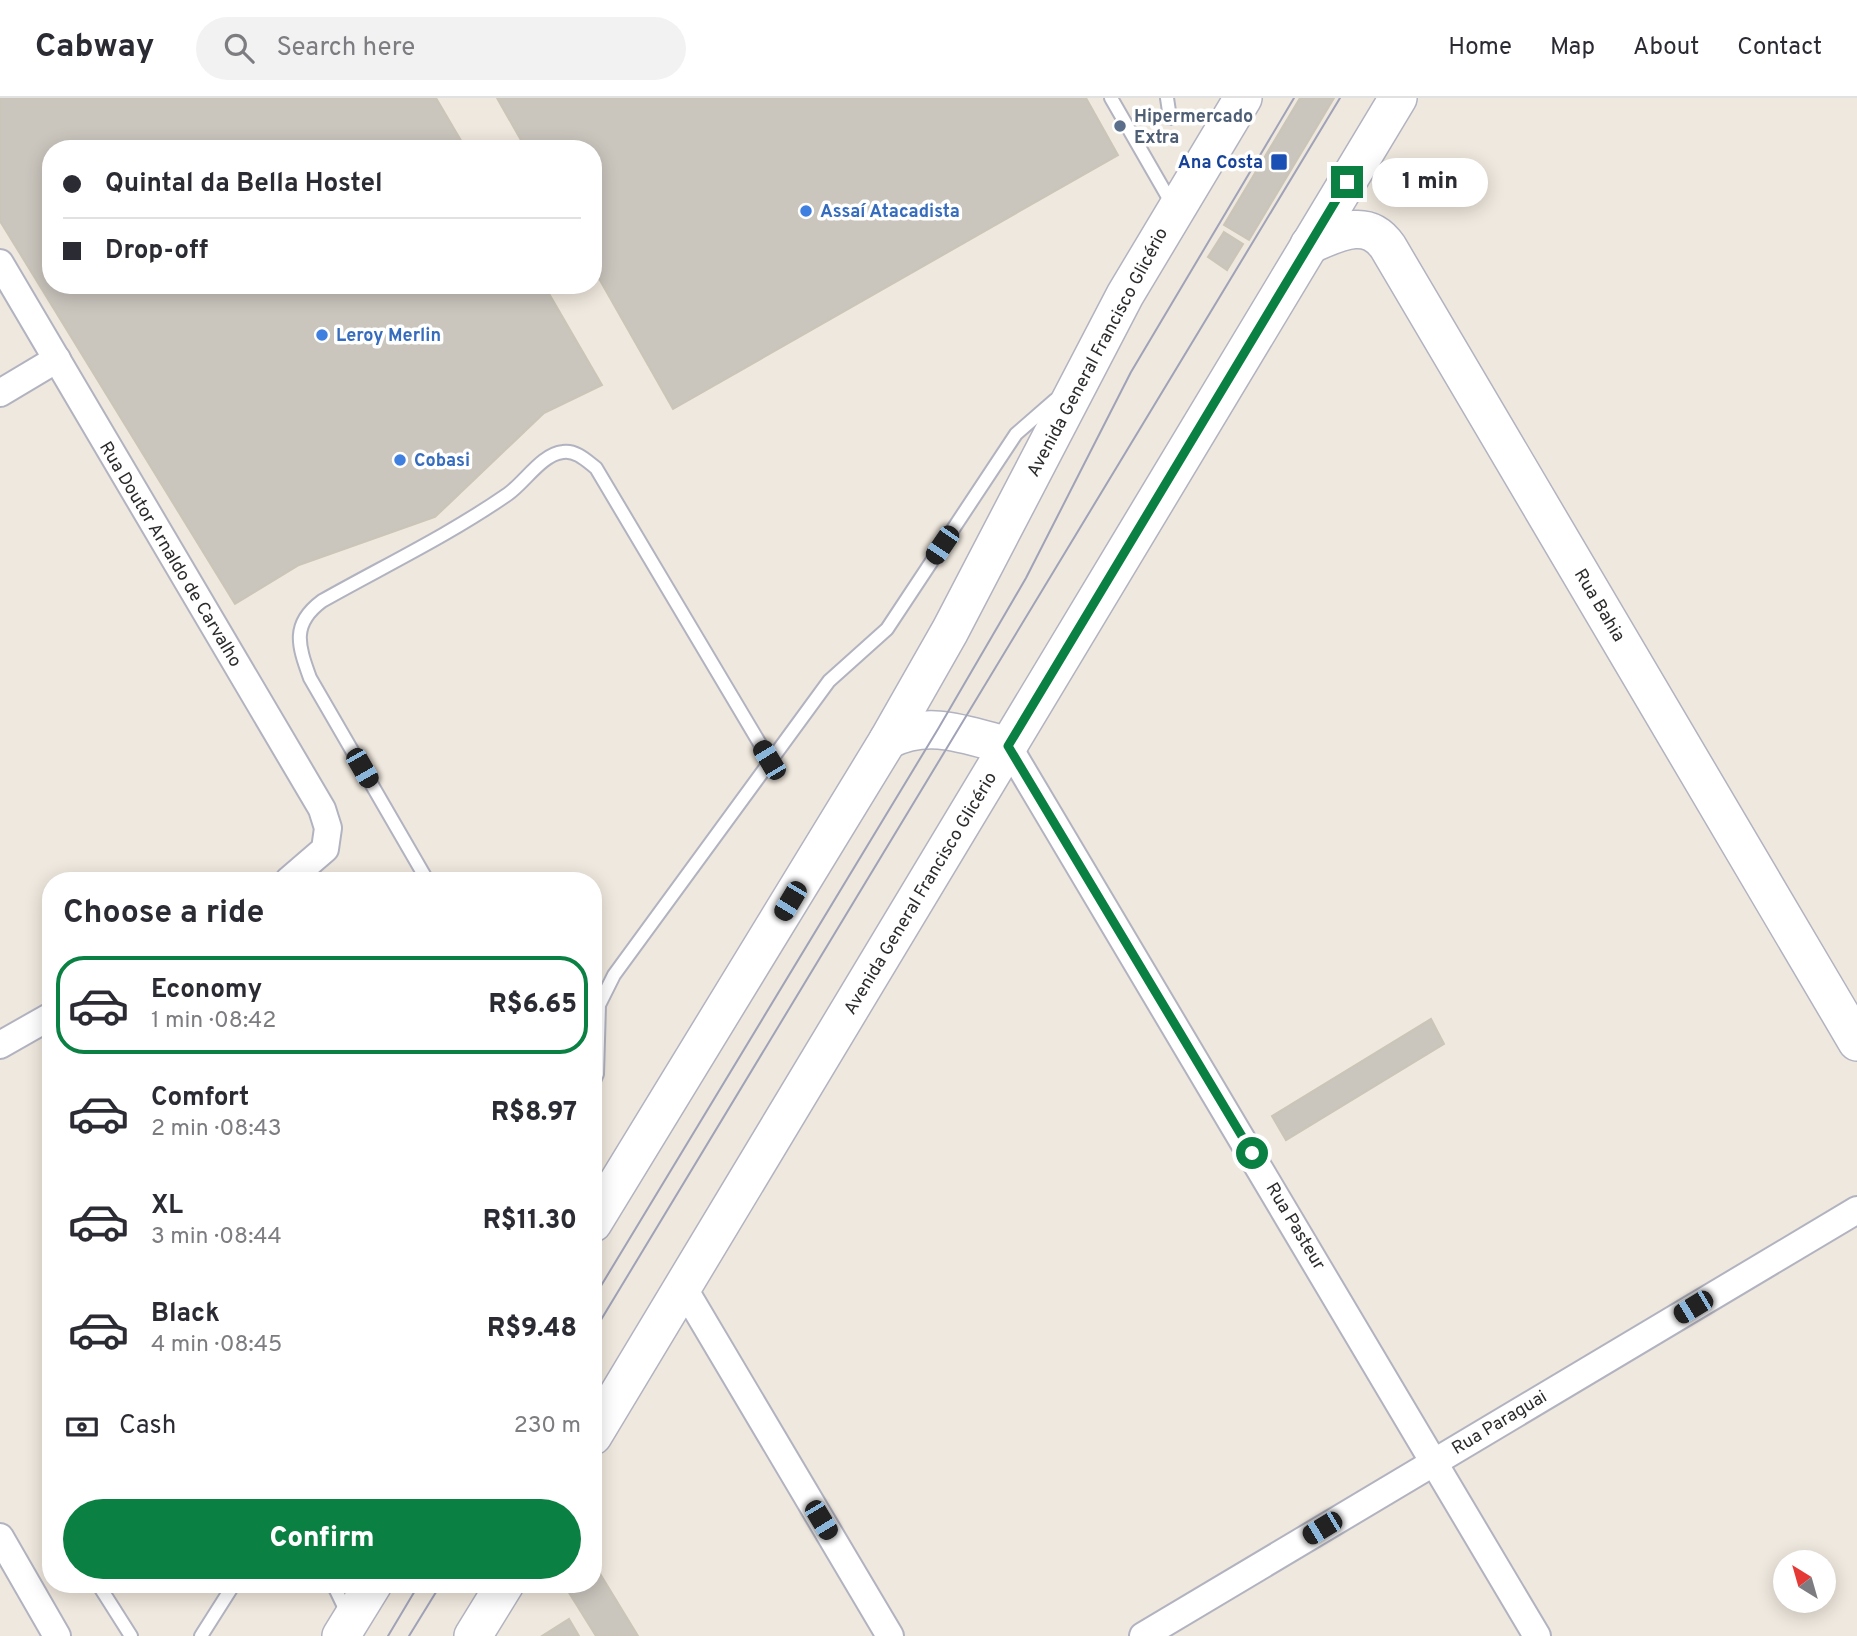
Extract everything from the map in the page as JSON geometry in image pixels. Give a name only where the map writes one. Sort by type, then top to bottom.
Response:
[{"type":"main road","name":"Avenida General Francisco Glicério","points":[[602,1208],[888,740],[954,624],[1079,379],[1175,208],[1243,98]]},
{"type":"main road","name":"Avenida General Francisco Glicério","points":[[602,1421],[1398,98]]},
{"type":"main road","name":"Rua Bahia","points":[[1309,245],[1350,229],[1362,228],[1381,237],[1388,247],[1857,1042]]},
{"type":"main road","points":[[888,740],[919,728],[956,732],[1008,746]]},
{"type":"main road","points":[[346,1628],[367,1593]]},
{"type":"main road","points":[[473,1636],[499,1593]]},
{"type":"street","name":"Rua Doutor Arnaldo de Carvalho","points":[[0,263],[322,809],[328,828],[325,849],[298,872]]},
{"type":"street","points":[[0,393],[57,359]]},
{"type":"street","name":"Rua Pasteur","points":[[1008,746],[1538,1636]]},
{"type":"street","points":[[0,1045],[42,1021]]},
{"type":"street","name":"Rua Paraguai","points":[[1143,1636],[1857,1210]]},
{"type":"street","points":[[683,1287],[890,1636]]},
{"type":"street","points":[[0,1537],[57,1636]]},
{"type":"lane","points":[[1111,98],[1175,208]]},
{"type":"lane","points":[[1167,98],[1170,118]]},
{"type":"lane","points":[[602,999],[614,975],[829,681],[887,629],[1016,434],[1079,379]]},
{"type":"lane","points":[[422,872],[310,678],[299,649],[301,625],[309,611],[344,588],[416,550],[510,493],[548,459],[563,452],[579,455],[596,468],[769,760]]},
{"type":"lane","points":[[104,1593],[131,1636]]},
{"type":"lane","points":[[201,1636],[228,1593]]},
{"type":"lane","points":[[336,1593],[346,1628]]},
{"type":"building","name":"Leroy Merlin","points":[[0,98],[436,98],[461,140],[42,140],[42,289],[0,221]]},
{"type":"building","name":"Assaí Atacadista","points":[[497,98],[1086,98],[1118,155],[673,409],[602,284],[602,140],[521,140]]},
{"type":"building","name":"Ana Costa","points":[[1300,98],[1334,98],[1249,240],[1224,225]]},
{"type":"building","points":[[1224,232],[1243,244],[1227,270],[1208,257]]},
{"type":"building","name":"Leroy Merlin","points":[[45,294],[549,294],[602,385],[544,413],[435,517],[299,565],[235,604]]},
{"type":"building","points":[[1431,1019],[1444,1044],[1286,1140],[1272,1116]]},
{"type":"building","points":[[602,1577],[638,1636],[596,1636],[569,1593],[602,1593]]},
{"type":"building","points":[[569,1619],[579,1636],[542,1636]]},
{"type":"tram line","points":[[602,1284],[938,729],[1026,578],[1131,372],[1294,98]]},
{"type":"tram line","points":[[602,1318],[1340,98]]},
{"type":"tram line","points":[[388,1636],[414,1593]]},
{"type":"tram line","points":[[409,1636],[435,1593]]},
{"type":"place","name":"Hipermercado Extra","points":[[1120,126]]},
{"type":"place","name":"Ana Costa","points":[[1279,162]]},
{"type":"place","name":"Assaí Atacadista","points":[[806,211]]},
{"type":"place","name":"Leroy Merlin","points":[[322,335]]},
{"type":"place","name":"Cobasi","points":[[400,460]]},
{"type":"route","points":[[1252,1153],[1008,746],[1347,182]]}]
